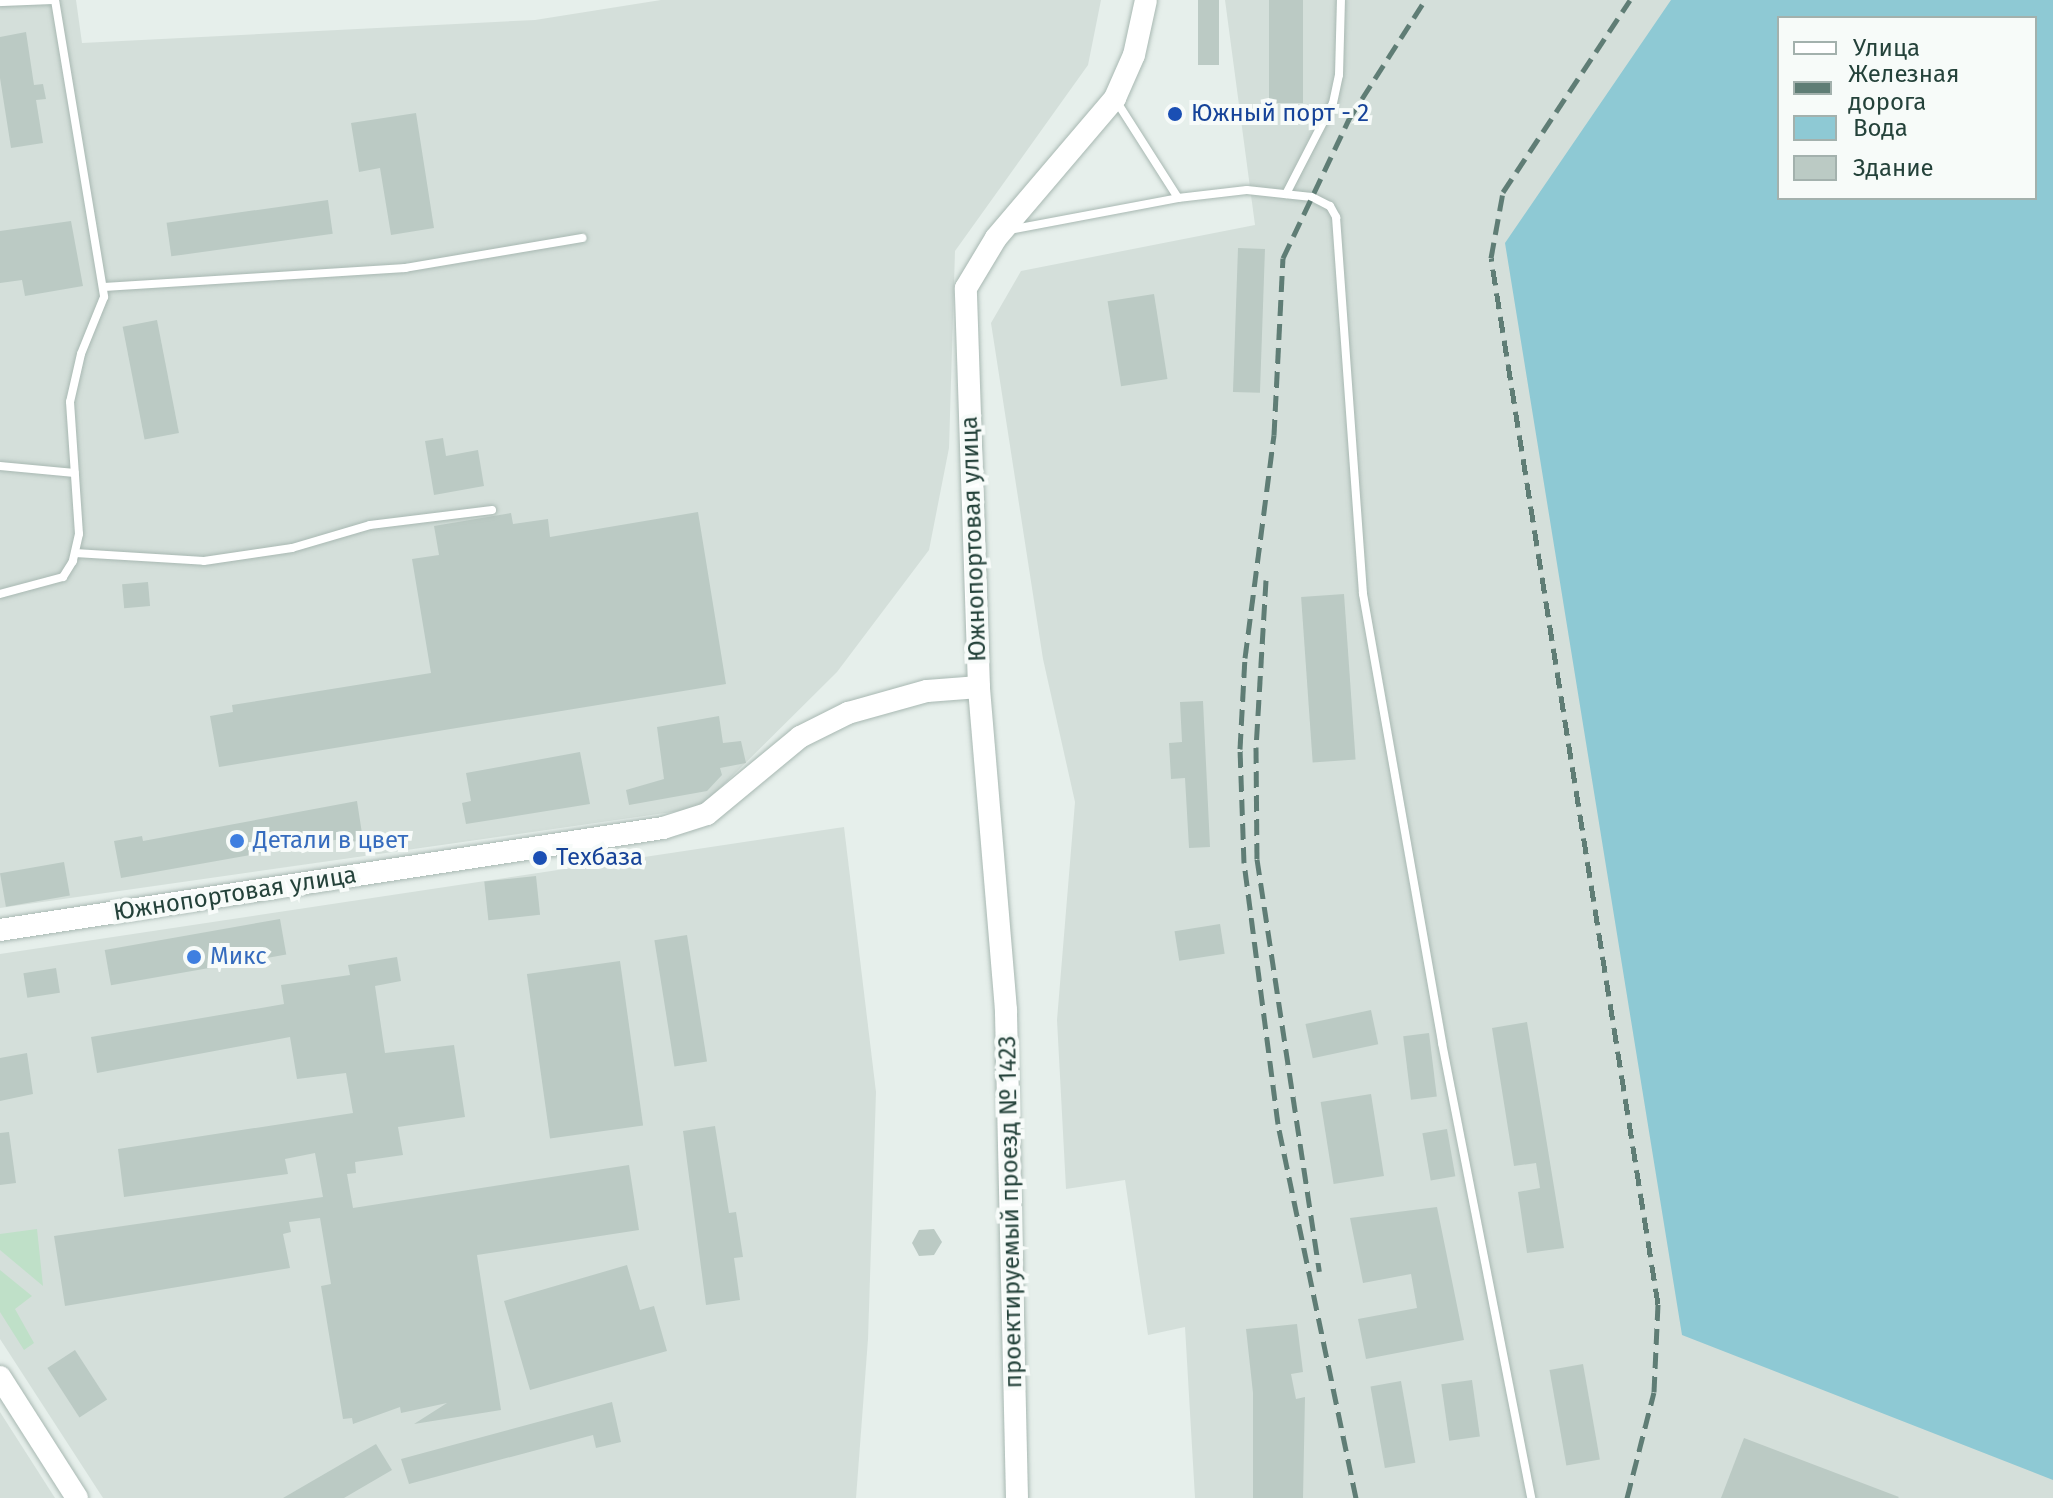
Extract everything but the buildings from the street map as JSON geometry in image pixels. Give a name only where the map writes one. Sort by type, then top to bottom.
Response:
[{"type":"main road","name":"Южнопортовая улица","points":[[0,930],[663,828],[707,814],[800,737],[848,713],[927,691],[979,687],[966,288],[976,264],[1115,98],[1134,55],[1146,0]]},
{"type":"main road","name":"проектируемый проезд № 1423","points":[[979,687],[1000,926],[1017,1498]]},
{"type":"main road","points":[[0,1377],[77,1498]]},
{"type":"lane","points":[[0,2],[55,0],[104,287],[70,402],[79,534],[75,553],[63,577],[0,594]]},
{"type":"lane","points":[[1286,194],[1333,103],[1339,75],[1341,0]]},
{"type":"lane","points":[[1115,98],[1178,198]]},
{"type":"lane","points":[[1002,231],[1178,198],[1247,190],[1312,197],[1330,206],[1340,237],[1363,594],[1442,1043],[1531,1498]]},
{"type":"lane","points":[[104,287],[405,268],[582,238]]},
{"type":"lane","points":[[0,466],[75,473]]},
{"type":"lane","points":[[75,553],[204,561],[292,548],[370,525],[492,510]]},
{"type":"shaded area","points":[[0,0],[76,0],[82,43],[535,20],[661,0],[1101,0],[1088,65],[955,251],[949,448],[929,550],[837,672],[700,808],[0,908]]},
{"type":"shaded area","points":[[1225,0],[1671,0],[2053,1480],[2053,1498],[1195,1498],[1185,1327],[1148,1335],[1125,1180],[1066,1189],[1057,1020],[1075,802],[1043,659],[991,323],[1021,271],[1255,225]]},
{"type":"shaded area","points":[[844,827],[876,1092],[868,1339],[856,1498],[103,1498],[0,1339],[0,954]]},
{"type":"shaded area","points":[[0,1412],[55,1498],[0,1498]]},
{"type":"green space","points":[[37,1229],[43,1286],[0,1250],[0,1234]]},
{"type":"green space","points":[[0,1270],[32,1296],[15,1309],[34,1343],[24,1350],[0,1312]]},
{"type":"water","points":[[1671,0],[2053,0],[2053,1480],[1682,1335],[1505,243]]},
{"type":"railway","points":[[1356,1498],[1278,1124],[1244,863],[1240,749],[1245,658],[1274,435],[1283,258],[1349,119],[1425,0]]},
{"type":"railway","points":[[1627,1498],[1654,1392],[1658,1304],[1491,258],[1503,192],[1630,0]]},
{"type":"railway","points":[[1266,580],[1256,747],[1257,859],[1319,1271]]},
{"type":"place","name":"Южный порт - 2","points":[[1175,114]]},
{"type":"place","name":"Детали в цвет","points":[[237,841]]},
{"type":"place","name":"Техбаза","points":[[540,858]]},
{"type":"place","name":"Микс","points":[[194,957]]}]
